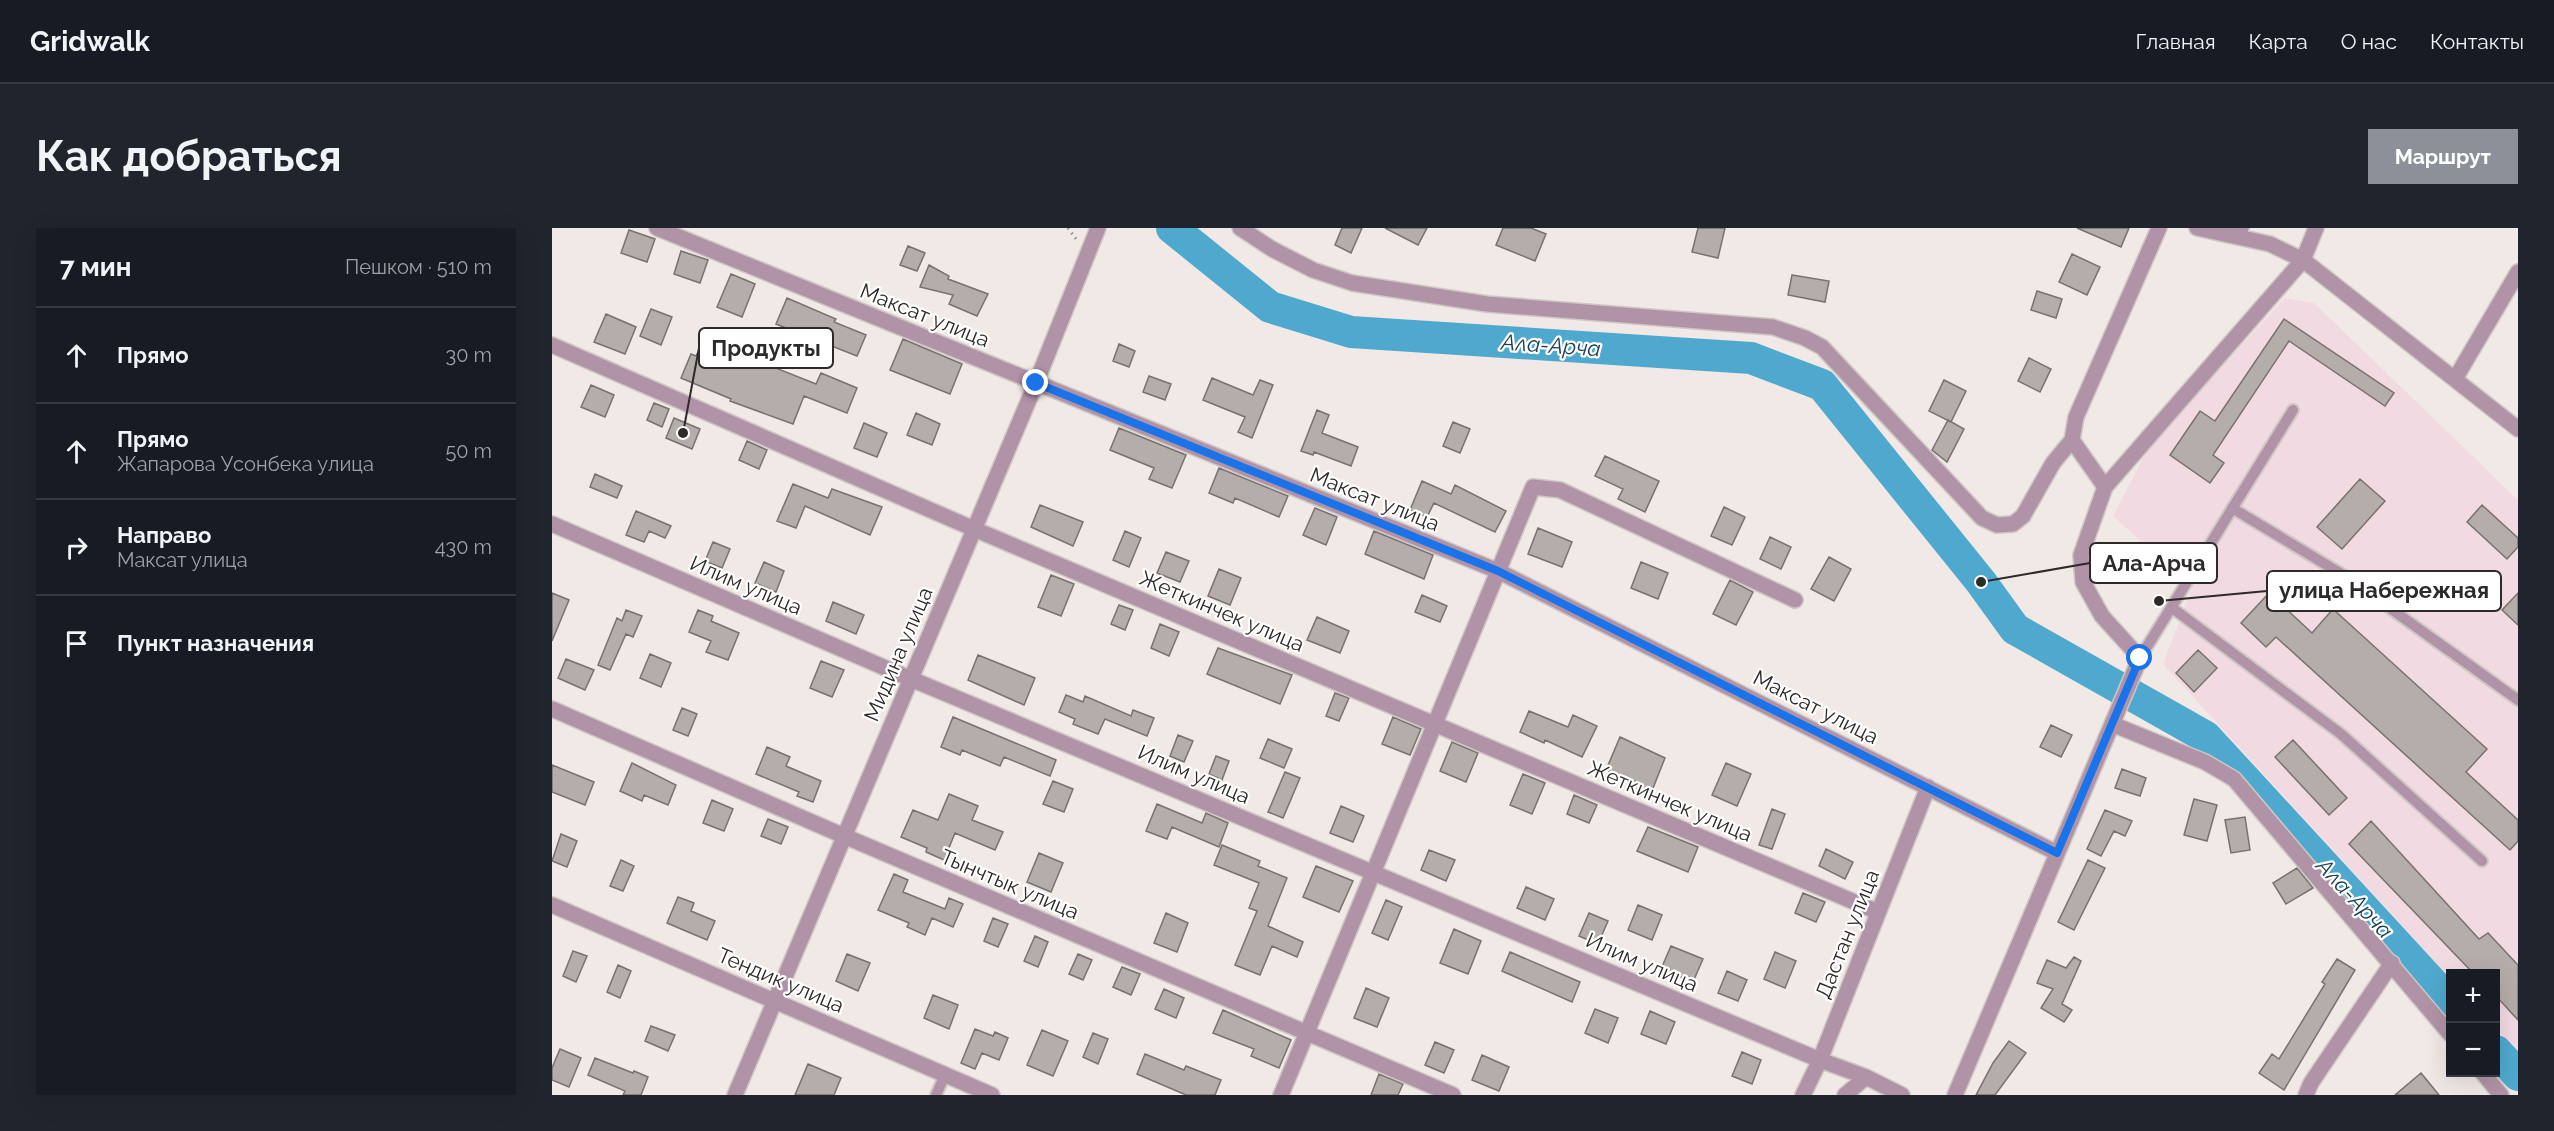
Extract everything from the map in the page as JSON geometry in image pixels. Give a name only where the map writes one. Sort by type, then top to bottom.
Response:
[{"type":"street","name":"Максат улица","points":[[657,228],[1498,571],[2057,853]]},
{"type":"street","name":"Мидина улица","points":[[735,1095],[1036,383],[1098,228]]},
{"type":"street","points":[[1240,228],[1272,249],[1313,270],[1352,283],[1487,303],[1773,327],[1806,338],[1822,348],[1982,518],[1997,525],[2013,524],[2023,516],[2048,471],[2072,440],[2076,417],[2159,228]]},
{"type":"street","points":[[2197,228],[2240,232],[2303,260],[2518,429]]},
{"type":"street","points":[[1955,1095],[2140,658],[2102,616],[2083,582],[2081,555],[2104,487],[2303,260],[2316,228]]},
{"type":"street","points":[[2455,379],[2518,272]]},
{"type":"street","name":"Жеткинчек улица","points":[[552,345],[974,529],[1878,912]]},
{"type":"street","points":[[2072,440],[2104,487]]},
{"type":"street","points":[[1281,1095],[1533,488],[1560,490],[1795,600]]},
{"type":"street","name":"Илим улица","points":[[552,524],[911,679],[1820,1060],[1866,1077],[1902,1095]]},
{"type":"street","name":"Тынчтык улица","points":[[552,709],[1306,1034],[1453,1095]]},
{"type":"street","points":[[2112,724],[2205,762],[2234,779],[2446,1028]]},
{"type":"street","name":"Дастан улица","points":[[1803,1095],[1820,1060],[1928,787]]},
{"type":"street","name":"Тендик улица","points":[[552,905],[992,1095]]},
{"type":"street","points":[[2306,1095],[2311,1083],[2392,963]]},
{"type":"street","points":[[1845,1095],[1866,1077]]},
{"type":"street","points":[[2486,1077],[2501,1095]]},
{"type":"lane","points":[[2140,658],[2293,410]]},
{"type":"lane","points":[[2232,508],[2345,576],[2518,700]]},
{"type":"lane","points":[[2171,607],[2341,734],[2482,861]]},
{"type":"lane","points":[[936,1095],[945,1075]]},
{"type":"shaded area","points":[[2285,298],[2314,303],[2518,500],[2518,1052],[2500,1032],[2500,969],[2446,969],[2446,974],[2163,664],[2192,588],[2113,516],[2150,445]]},
{"type":"building","points":[[1342,228],[1362,228],[1351,253],[1335,245]]},
{"type":"building","points":[[1385,228],[1427,228],[1418,245]]},
{"type":"building","points":[[1503,228],[1531,228],[1546,234],[1535,261],[1496,245]]},
{"type":"building","points":[[1698,228],[1725,228],[1718,258],[1692,252]]},
{"type":"building","points":[[2077,228],[2129,228],[2121,247]]},
{"type":"building","points":[[629,230],[655,239],[647,262],[621,253]]},
{"type":"building","points":[[908,246],[925,253],[917,271],[900,265]]},
{"type":"building","points":[[681,251],[708,260],[700,283],[674,274]]},
{"type":"building","points":[[2072,254],[2100,267],[2087,295],[2059,282]]},
{"type":"building","points":[[929,265],[949,276],[948,279],[988,294],[977,316],[949,304],[953,295],[920,287]]},
{"type":"building","points":[[731,274],[755,284],[742,317],[717,307]]},
{"type":"building","points":[[1792,275],[1829,281],[1825,302],[1788,295]]},
{"type":"building","points":[[2037,291],[2062,299],[2056,318],[2031,310]]},
{"type":"building","points":[[787,298],[866,335],[857,356],[776,324]]},
{"type":"building","points":[[651,309],[672,317],[661,345],[640,336]]},
{"type":"building","points":[[606,314],[636,327],[625,354],[594,342]]},
{"type":"building","points":[[2284,319],[2394,393],[2385,406],[2289,341],[2213,455],[2224,463],[2210,483],[2170,455],[2200,411],[2215,421]]},
{"type":"building","points":[[903,339],[962,364],[950,394],[890,370]]},
{"type":"building","points":[[1119,344],[1135,351],[1129,367],[1113,361]]},
{"type":"building","points":[[700,348],[745,366],[748,357],[816,384],[821,373],[857,388],[847,413],[804,396],[793,424],[730,401],[731,399],[681,378],[691,354],[696,356]]},
{"type":"building","points":[[2029,358],[2051,369],[2040,392],[2018,381]]},
{"type":"building","points":[[1149,376],[1171,384],[1165,400],[1143,392]]},
{"type":"building","points":[[1212,378],[1253,395],[1260,380],[1273,385],[1252,438],[1238,432],[1245,417],[1203,400]]},
{"type":"building","points":[[1944,380],[1966,391],[1951,422],[1929,411]]},
{"type":"building","points":[[591,385],[614,395],[605,417],[581,407]]},
{"type":"building","points":[[654,403],[669,409],[662,427],[647,420]]},
{"type":"building","points":[[1317,410],[1329,415],[1322,433],[1358,447],[1351,466],[1314,452],[1313,455],[1301,451]]},
{"type":"building","points":[[916,413],[940,424],[932,445],[907,435]]},
{"type":"building","points":[[674,418],[700,429],[692,449],[666,438]]},
{"type":"building","points":[[1948,420],[1964,429],[1947,462],[1932,450]]},
{"type":"building","points":[[1453,422],[1470,429],[1460,453],[1443,446]]},
{"type":"building","points":[[864,423],[887,433],[877,457],[854,448]]},
{"type":"building","points":[[1119,428],[1186,455],[1172,488],[1149,479],[1154,468],[1110,450]]},
{"type":"building","points":[[747,441],[767,450],[759,469],[739,460]]},
{"type":"building","points":[[1605,456],[1659,481],[1645,512],[1618,499],[1623,489],[1595,476]]},
{"type":"building","points":[[1219,468],[1288,496],[1279,517],[1235,498],[1233,503],[1209,493]]},
{"type":"building","points":[[595,474],[622,486],[617,498],[590,487]]},
{"type":"building","points":[[2360,479],[2385,501],[2342,549],[2317,527]]},
{"type":"building","points":[[1422,481],[1451,494],[1455,485],[1506,511],[1495,532],[1434,503],[1427,517],[1410,510]]},
{"type":"building","points":[[793,484],[828,498],[832,489],[882,507],[870,535],[805,506],[796,528],[777,521]]},
{"type":"building","points":[[1040,505],[1083,522],[1073,546],[1031,527]]},
{"type":"building","points":[[2482,505],[2518,538],[2518,547],[2507,559],[2467,522]]},
{"type":"building","points":[[1724,507],[1745,517],[1732,545],[1711,536]]},
{"type":"building","points":[[1315,508],[1337,517],[1326,545],[1303,535]]},
{"type":"building","points":[[636,511],[671,526],[665,538],[649,531],[644,542],[626,535]]},
{"type":"building","points":[[1538,528],[1572,542],[1562,567],[1528,554]]},
{"type":"building","points":[[1125,531],[1141,538],[1129,567],[1113,560]]},
{"type":"building","points":[[1374,531],[1433,555],[1424,579],[1365,554]]},
{"type":"building","points":[[1770,537],[1791,547],[1781,569],[1760,559]]},
{"type":"building","points":[[713,542],[730,549],[722,568],[705,561]]},
{"type":"building","points":[[1166,552],[1189,561],[1180,582],[1157,573]]},
{"type":"building","points":[[1829,557],[1851,569],[1834,601],[1811,589]]},
{"type":"building","points":[[764,562],[784,571],[776,592],[755,583]]},
{"type":"building","points":[[1641,562],[1668,573],[1658,599],[1631,588]]},
{"type":"building","points":[[1219,569],[1241,578],[1230,605],[1208,596]]},
{"type":"building","points":[[1051,575],[1074,584],[1061,616],[1038,607]]},
{"type":"building","points":[[1730,580],[1753,592],[1736,625],[1713,614]]},
{"type":"building","points":[[552,593],[569,600],[552,641]]},
{"type":"building","points":[[2269,593],[2312,633],[2333,609],[2487,749],[2466,772],[2518,820],[2518,841],[2510,850],[2276,637],[2266,647],[2241,623]]},
{"type":"building","points":[[2518,593],[2518,625],[2502,610]]},
{"type":"building","points":[[1422,595],[1447,606],[1440,622],[1415,612]]},
{"type":"building","points":[[833,602],[864,615],[856,634],[826,621]]},
{"type":"building","points":[[1119,605],[1133,610],[1125,630],[1111,624]]},
{"type":"building","points":[[626,610],[642,616],[633,637],[626,634],[610,670],[598,665],[617,618],[622,621]]},
{"type":"building","points":[[698,610],[713,616],[711,621],[739,633],[728,660],[706,652],[711,641],[689,632]]},
{"type":"building","points":[[1317,617],[1349,631],[1340,653],[1307,640]]},
{"type":"building","points":[[1160,624],[1179,632],[1169,656],[1151,648]]},
{"type":"building","points":[[1218,648],[1292,675],[1280,704],[1207,674]]},
{"type":"building","points":[[2198,650],[2217,668],[2194,692],[2176,673]]},
{"type":"building","points":[[650,654],[671,663],[661,687],[640,678]]},
{"type":"building","points":[[978,655],[1035,678],[1024,705],[968,680]]},
{"type":"building","points":[[566,659],[594,670],[585,690],[558,678]]},
{"type":"building","points":[[821,661],[844,670],[832,697],[810,688]]},
{"type":"building","points":[[1335,693],[1349,698],[1339,721],[1326,716]]},
{"type":"building","points":[[1066,695],[1083,702],[1085,696],[1131,716],[1133,710],[1154,718],[1147,736],[1105,719],[1098,734],[1073,724],[1075,719],[1059,712]]},
{"type":"building","points":[[682,708],[697,714],[688,736],[673,730]]},
{"type":"building","points":[[1529,711],[1568,727],[1573,715],[1597,726],[1582,757],[1545,740],[1544,743],[1520,732]]},
{"type":"building","points":[[953,717],[1056,760],[1050,776],[1004,757],[1000,766],[962,750],[960,755],[941,747]]},
{"type":"building","points":[[1393,717],[1421,729],[1410,755],[1382,744]]},
{"type":"building","points":[[2051,725],[2072,735],[2061,757],[2040,747]]},
{"type":"building","points":[[1178,735],[1193,741],[1184,762],[1170,756]]},
{"type":"building","points":[[1620,737],[1665,758],[1651,793],[1637,788],[1639,783],[1606,770]]},
{"type":"building","points":[[1268,739],[1292,749],[1284,768],[1260,758]]},
{"type":"building","points":[[2293,740],[2347,798],[2329,815],[2275,757]]},
{"type":"building","points":[[1452,742],[1478,753],[1466,782],[1440,771]]},
{"type":"building","points":[[767,747],[790,757],[786,766],[821,781],[813,802],[797,796],[799,792],[756,774]]},
{"type":"building","points":[[1216,756],[1229,761],[1222,780],[1209,774]]},
{"type":"building","points":[[632,763],[676,785],[668,805],[644,795],[642,801],[620,791]]},
{"type":"building","points":[[1726,763],[1751,774],[1737,806],[1712,795]]},
{"type":"building","points":[[552,765],[594,782],[585,805],[552,792]]},
{"type":"building","points":[[2122,769],[2146,778],[2140,796],[2115,788]]},
{"type":"building","points":[[1285,772],[1300,778],[1283,818],[1268,812]]},
{"type":"building","points":[[1523,774],[1545,783],[1532,814],[1510,805]]},
{"type":"building","points":[[1053,781],[1073,789],[1064,812],[1043,804]]},
{"type":"building","points":[[949,794],[978,806],[972,820],[1003,832],[995,850],[955,833],[944,860],[926,852],[927,848],[901,837],[913,810],[938,820]]},
{"type":"building","points":[[1574,795],[1597,805],[1589,823],[1567,814]]},
{"type":"building","points":[[2194,799],[2217,805],[2207,841],[2184,835]]},
{"type":"building","points":[[712,800],[733,809],[724,831],[703,823]]},
{"type":"building","points":[[1157,804],[1202,823],[1206,813],[1228,823],[1219,847],[1172,827],[1167,839],[1146,831]]},
{"type":"building","points":[[1341,806],[1364,816],[1353,842],[1330,833]]},
{"type":"building","points":[[1772,809],[1785,814],[1772,849],[1759,845]]},
{"type":"building","points":[[2105,810],[2132,821],[2125,836],[2114,831],[2101,856],[2087,849]]},
{"type":"building","points":[[2245,817],[2250,850],[2231,853],[2225,820]]},
{"type":"building","points":[[768,819],[788,827],[781,844],[761,836]]},
{"type":"building","points":[[2371,821],[2479,939],[2488,933],[2518,965],[2518,1020],[2500,1000],[2500,969],[2469,969],[2349,844]]},
{"type":"building","points":[[1648,827],[1698,847],[1688,872],[1637,851]]},
{"type":"building","points":[[561,834],[577,841],[567,867],[552,861]]},
{"type":"building","points":[[1222,845],[1260,861],[1258,866],[1287,878],[1268,926],[1303,942],[1297,957],[1272,946],[1260,975],[1235,965],[1257,911],[1249,908],[1259,883],[1214,865]]},
{"type":"building","points":[[1826,849],[1853,862],[1845,879],[1819,866]]},
{"type":"building","points":[[1429,850],[1455,860],[1446,881],[1421,870]]},
{"type":"building","points":[[1039,853],[1063,863],[1051,892],[1027,882]]},
{"type":"building","points":[[621,860],[634,866],[623,891],[610,886]]},
{"type":"building","points":[[2088,860],[2105,868],[2074,930],[2058,922]]},
{"type":"building","points":[[1316,866],[1353,881],[1339,912],[1303,897]]},
{"type":"building","points":[[2297,868],[2313,888],[2286,904],[2273,883]]},
{"type":"building","points":[[894,874],[908,880],[903,892],[945,909],[949,898],[963,904],[953,927],[932,918],[925,935],[907,927],[909,923],[878,910]]},
{"type":"building","points":[[1526,887],[1554,899],[1545,920],[1517,908]]},
{"type":"building","points":[[1803,893],[1825,902],[1816,922],[1795,913]]},
{"type":"building","points":[[678,897],[694,903],[691,911],[715,921],[707,940],[667,923]]},
{"type":"building","points":[[1386,900],[1402,907],[1388,940],[1372,933]]},
{"type":"building","points":[[1638,905],[1662,915],[1652,940],[1628,930]]},
{"type":"building","points":[[1166,913],[1188,923],[1177,952],[1154,943]]},
{"type":"building","points":[[1589,913],[1608,921],[1598,944],[1579,936]]},
{"type":"building","points":[[993,918],[1008,924],[998,947],[984,941]]},
{"type":"building","points":[[1454,929],[1481,941],[1468,974],[1440,963]]},
{"type":"building","points":[[1035,936],[1048,942],[1038,967],[1024,961]]},
{"type":"building","points":[[1671,946],[1703,959],[1693,982],[1661,969]]},
{"type":"building","points":[[573,951],[587,956],[576,982],[563,976]]},
{"type":"building","points":[[1510,952],[1580,982],[1572,1002],[1502,971]]},
{"type":"building","points":[[1775,952],[1796,961],[1785,988],[1764,979]]},
{"type":"building","points":[[847,954],[870,963],[858,991],[836,981]]},
{"type":"building","points":[[1078,954],[1092,960],[1083,980],[1069,974]]},
{"type":"building","points":[[2074,957],[2081,961],[2062,1004],[2072,1010],[2064,1022],[2041,1008],[2053,989],[2037,983],[2047,960],[2066,968]]},
{"type":"building","points":[[2337,959],[2355,970],[2284,1090],[2259,1073],[2272,1054],[2279,1059],[2325,984],[2322,982]]},
{"type":"building","points":[[618,965],[631,971],[620,998],[607,992]]},
{"type":"building","points":[[1122,967],[1140,974],[1131,995],[1113,987]]},
{"type":"building","points":[[1727,971],[1747,980],[1738,1001],[1718,993]]},
{"type":"building","points":[[1366,988],[1389,998],[1377,1027],[1354,1018]]},
{"type":"building","points":[[1164,989],[1184,998],[1176,1018],[1155,1009]]},
{"type":"building","points":[[933,995],[958,1005],[949,1029],[924,1018]]},
{"type":"building","points":[[1595,1009],[1618,1018],[1608,1043],[1585,1033]]},
{"type":"building","points":[[1223,1010],[1291,1040],[1279,1068],[1251,1056],[1254,1049],[1213,1033]]},
{"type":"building","points":[[1650,1011],[1675,1022],[1666,1044],[1641,1034]]},
{"type":"building","points":[[651,1026],[675,1035],[668,1051],[645,1041]]},
{"type":"building","points":[[975,1029],[993,1036],[995,1032],[1008,1038],[999,1060],[982,1053],[975,1069],[961,1063]]},
{"type":"building","points":[[1042,1030],[1068,1041],[1053,1076],[1027,1065]]},
{"type":"building","points":[[1093,1033],[1108,1039],[1098,1064],[1083,1057]]},
{"type":"building","points":[[2009,1041],[2026,1053],[1995,1095],[1976,1095],[1993,1063]]},
{"type":"building","points":[[1435,1042],[1454,1050],[1444,1073],[1425,1065]]},
{"type":"building","points":[[560,1049],[581,1058],[569,1087],[552,1080],[552,1068]]},
{"type":"building","points":[[1742,1052],[1761,1060],[1752,1084],[1732,1076]]},
{"type":"building","points":[[1145,1054],[1184,1070],[1186,1066],[1221,1080],[1215,1095],[1186,1095],[1137,1074]]},
{"type":"building","points":[[1482,1055],[1509,1067],[1499,1091],[1472,1080]]},
{"type":"building","points":[[595,1058],[648,1077],[641,1095],[623,1095],[625,1091],[588,1075]]},
{"type":"building","points":[[808,1064],[841,1078],[834,1095],[795,1095]]},
{"type":"building","points":[[2421,1073],[2439,1095],[2395,1095]]},
{"type":"building","points":[[1379,1074],[1403,1084],[1398,1095],[1371,1095]]},
{"type":"waterway","name":"Ала-Арча","points":[[1172,228],[1270,307],[1351,332],[1751,358],[1822,385],[1981,582],[2015,629],[2206,737],[2446,998]]},
{"type":"waterway","name":"Ала-Арча","points":[[2500,1055],[2518,1075]]},
{"type":"place","name":"Продукты","points":[[683,433]]},
{"type":"place","name":"Ала-Арча","points":[[1981,582]]},
{"type":"place","name":"улица Набережная","points":[[2159,601]]},
{"type":"route","points":[[1036,383],[1498,571],[2057,853],[2140,658]]}]
